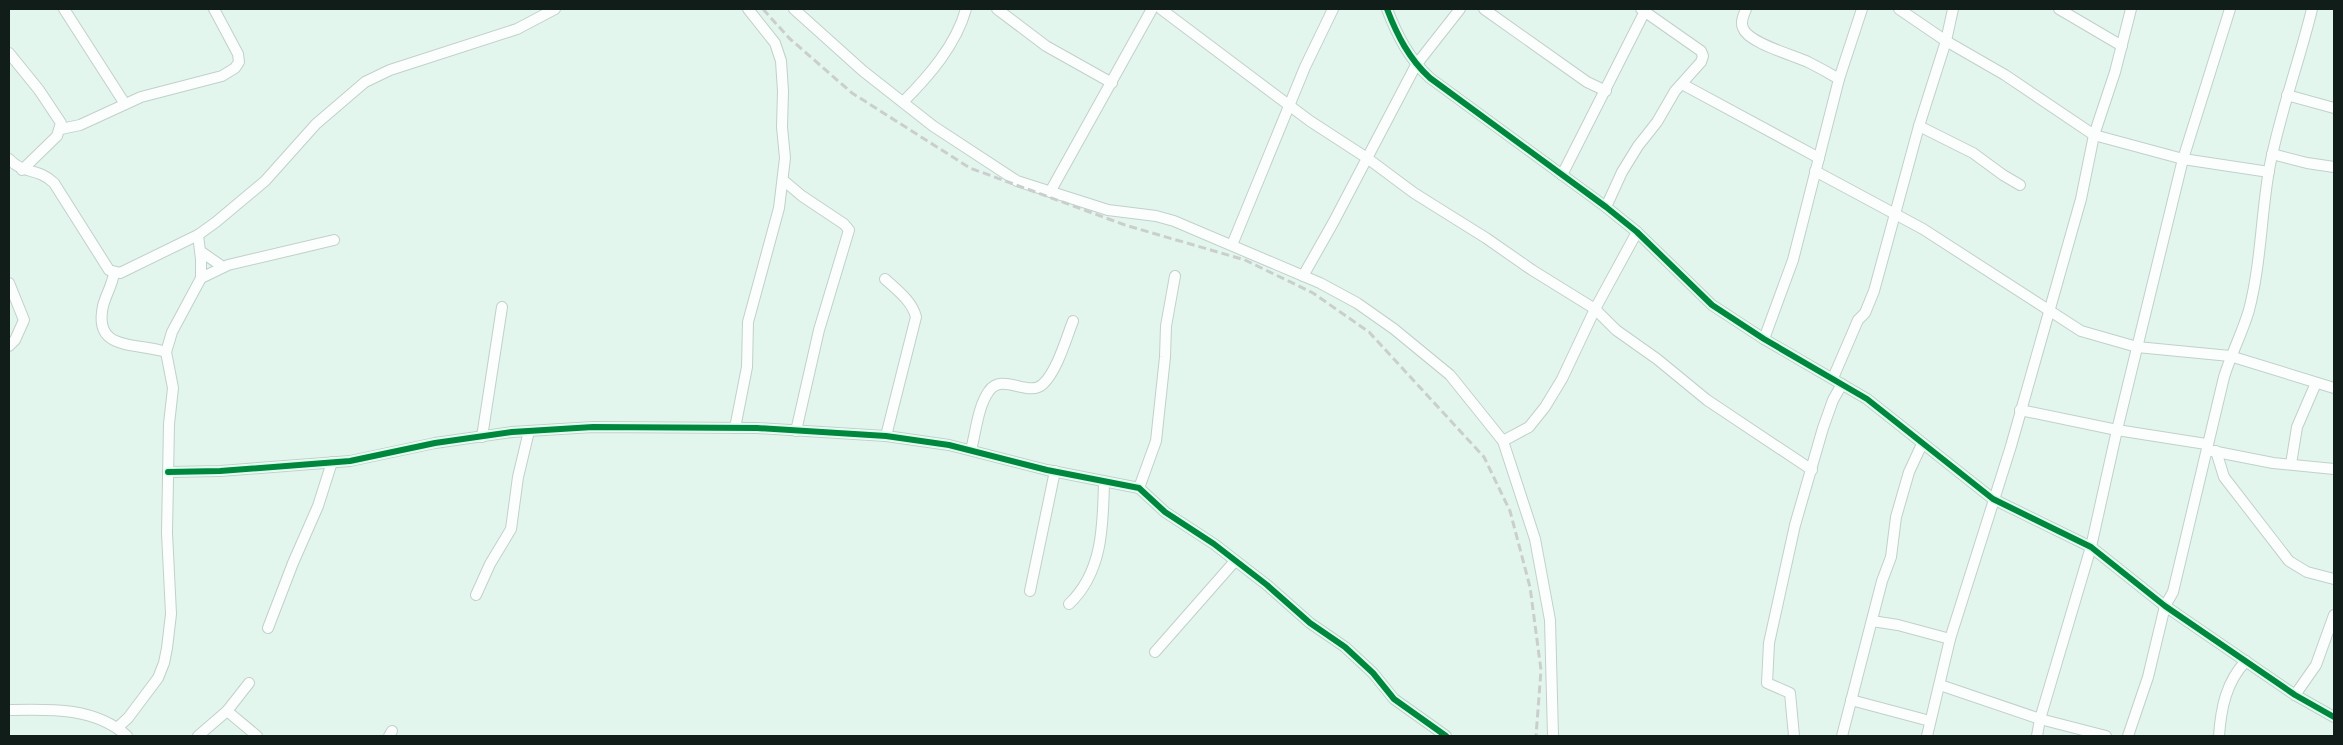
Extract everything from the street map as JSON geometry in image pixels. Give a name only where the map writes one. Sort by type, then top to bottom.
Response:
[{"type":"street","points":[[64,9],[125,104]]},
{"type":"street","points":[[61,129],[80,125],[141,97],[214,79],[235,68],[239,62],[238,54],[214,9]]},
{"type":"street","points":[[9,159],[22,170],[46,175],[54,183],[109,270],[114,273],[127,271],[198,235],[265,181],[316,124],[365,82],[390,70],[517,29],[555,9]]},
{"type":"street","points":[[735,428],[747,367],[748,322],[779,208],[785,158],[782,127],[783,91],[781,61],[775,43],[748,9]]},
{"type":"street","points":[[794,9],[863,71],[933,126],[1017,181],[1108,210],[1174,220],[1304,276],[1356,303],[1420,350],[1450,375],[1502,441],[1535,539],[1550,620],[1552,736]]},
{"type":"street","points":[[903,102],[928,75],[951,43],[963,22],[966,9]]},
{"type":"street","points":[[997,9],[1046,46],[1112,83]]},
{"type":"street","points":[[1050,192],[1152,9]]},
{"type":"street","points":[[1161,9],[1289,105],[1367,158],[1431,205],[1595,309],[1616,330],[1657,359],[1707,400],[1812,470]]},
{"type":"street","points":[[1232,245],[1305,67],[1334,9]]},
{"type":"street","points":[[1387,9],[1401,40],[1416,65],[1454,98],[1606,207],[1637,232],[1712,305],[1764,339],[1838,381],[1867,400],[1993,499],[2091,547],[2165,606],[2295,695],[2334,717]]},
{"type":"street","points":[[1304,276],[1416,65],[1460,9]]},
{"type":"street","points":[[1484,9],[1587,82],[1606,91]]},
{"type":"street","points":[[1746,9],[1742,21],[1743,28],[1747,33],[1772,49],[1806,61],[1839,79]]},
{"type":"street","points":[[1764,339],[1793,260],[1839,79],[1862,9]]},
{"type":"street","points":[[1899,9],[1946,42],[2005,75],[2094,136],[2183,159],[2269,172]]},
{"type":"street","points":[[1794,736],[1790,693],[1769,686],[1766,679],[1769,643],[1775,615],[1795,524],[1812,470],[1822,428],[1833,400],[1858,320],[1865,314],[1874,291],[1919,126],[1946,42],[1953,9]]},
{"type":"street","points":[[2059,9],[2122,46]]},
{"type":"street","points":[[1927,736],[1950,639],[2006,462],[2081,199],[2094,136],[2122,46],[2131,9]]},
{"type":"street","points":[[2037,736],[2040,719],[2091,547],[2117,430],[2183,159],[2230,9]]},
{"type":"street","points":[[2128,736],[2148,677],[2165,606],[2173,592],[2230,356],[2241,336],[2249,308],[2272,154],[2312,9]]},
{"type":"street","points":[[1562,175],[1606,91],[1643,10],[1702,53],[1701,62],[1682,84],[1622,172],[1606,207]]},
{"type":"street","points":[[9,52],[56,114],[61,129],[57,136],[22,170]]},
{"type":"street","points":[[1682,84],[1819,158]]},
{"type":"street","points":[[2288,94],[2334,108]]},
{"type":"street","points":[[1919,126],[1974,153],[2020,185]]},
{"type":"street","points":[[2272,154],[2307,163],[2334,167]]},
{"type":"street","points":[[1815,171],[1923,229],[2049,312],[2088,334],[2137,346],[2230,356],[2334,388]]},
{"type":"street","points":[[783,180],[802,196],[844,224],[849,230],[819,330],[796,431]]},
{"type":"street","points":[[1502,441],[1529,428],[1537,419],[1562,379],[1595,309],[1637,232]]},
{"type":"street","points":[[9,710],[42,709],[74,712],[102,720],[119,733],[149,691],[164,663],[171,614],[167,533],[169,424],[173,388],[166,352],[172,332],[201,278],[198,235]]},
{"type":"street","points":[[201,278],[224,267],[334,240]]},
{"type":"street","points":[[200,251],[224,267]]},
{"type":"street","points":[[114,273],[112,286],[102,311],[106,335],[118,342],[148,346],[166,352]]},
{"type":"street","points":[[1139,488],[1156,442],[1165,357],[1166,326],[1175,276]]},
{"type":"street","points":[[885,279],[907,299],[916,317],[886,436]]},
{"type":"street","points":[[9,283],[24,320],[15,340],[9,346]]},
{"type":"street","points":[[482,437],[502,307]]},
{"type":"street","points":[[971,450],[984,399],[990,389],[1001,384],[1033,388],[1044,384],[1051,373],[1073,321]]},
{"type":"street","points":[[2291,464],[2297,427],[2316,383]]},
{"type":"street","points":[[2020,410],[2209,449],[2291,464],[2334,468]]},
{"type":"street","points":[[168,472],[220,471],[350,461],[435,443],[529,431],[639,426],[735,428],[886,436],[925,440],[1104,482],[1139,488],[1164,512],[1192,528],[1236,561],[1310,623],[1345,647],[1373,674],[1394,699],[1446,736]]},
{"type":"street","points":[[476,595],[490,564],[511,529],[517,483],[529,431]]},
{"type":"street","points":[[1842,736],[1891,557],[1896,517],[1909,472],[1922,444]]},
{"type":"street","points":[[2209,449],[2224,477],[2289,560],[2307,572],[2334,579]]},
{"type":"street","points":[[268,628],[290,570],[318,506],[332,462]]},
{"type":"street","points":[[1030,591],[1055,471]]},
{"type":"street","points":[[1069,604],[1081,593],[1089,579],[1100,544],[1104,482]]},
{"type":"street","points":[[1155,652],[1236,561]]},
{"type":"street","points":[[2295,695],[2316,665],[2334,615]]},
{"type":"street","points":[[1872,621],[1898,625],[1950,639]]},
{"type":"street","points":[[2219,736],[2228,688],[2237,671],[2246,661]]},
{"type":"street","points":[[198,736],[226,712],[249,683]]},
{"type":"street","points":[[1940,685],[2040,719],[2106,736]]},
{"type":"street","points":[[1851,700],[1930,721]]},
{"type":"street","points":[[226,712],[257,736]]},
{"type":"railway","points":[[763,9],[789,38],[852,93],[970,168],[1125,225],[1245,260],[1313,293],[1369,332],[1484,457],[1510,511],[1530,587],[1541,670],[1536,736]]},
{"type":"cycle path","points":[[1387,9],[1404,46],[1430,78],[1606,207],[1637,232],[1712,305],[1764,339],[1867,399],[1993,499],[2091,547],[2165,606],[2295,695],[2334,717]]},
{"type":"cycle path","points":[[168,472],[220,471],[350,461],[435,443],[512,432],[593,427],[757,428],[886,436],[949,445],[1047,470],[1139,488],[1165,512],[1214,544],[1267,585],[1310,623],[1345,647],[1373,673],[1394,699],[1446,736]]}]
